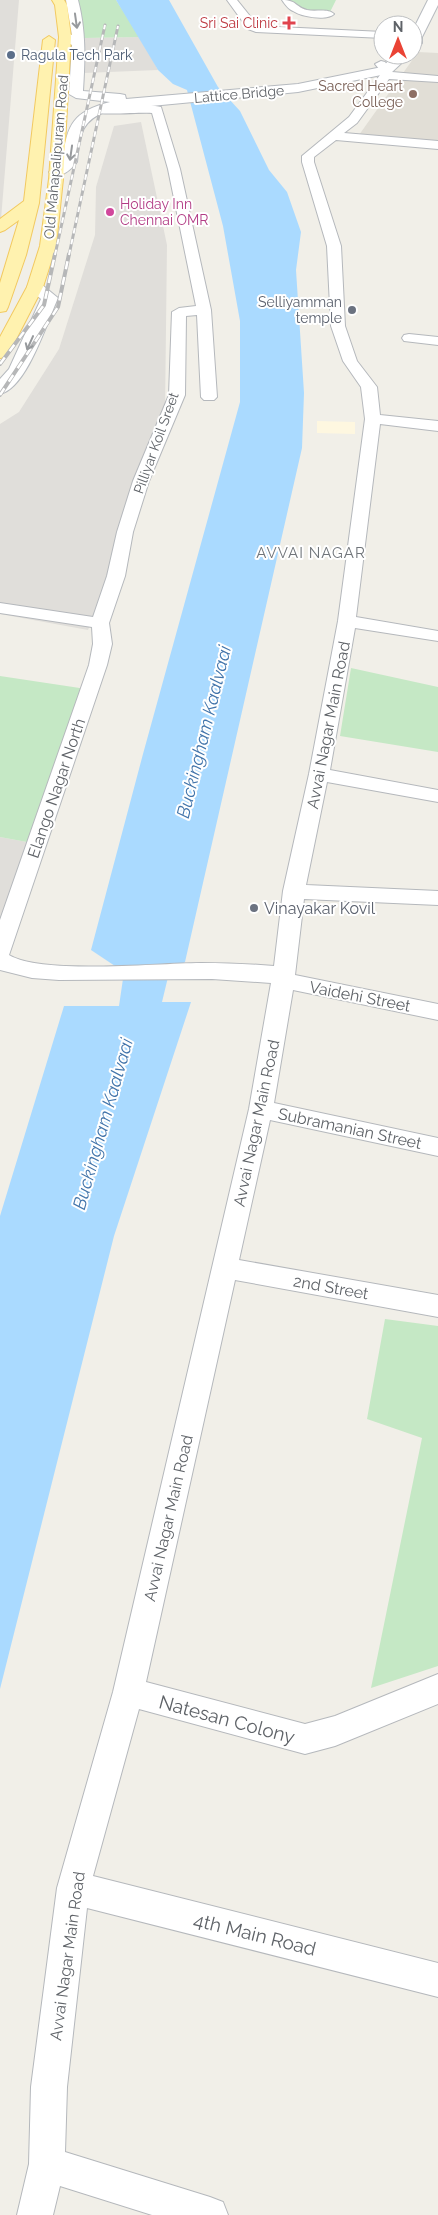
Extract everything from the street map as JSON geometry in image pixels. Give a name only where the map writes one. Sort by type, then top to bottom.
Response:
[{"type":"main road","name":"Old Mahapalipuram Road","points":[[0,353],[35,287],[45,258],[56,172],[65,37],[61,6],[58,0]]},
{"type":"main road","points":[[56,172],[70,162],[74,132],[73,118],[79,43],[72,0]]},
{"type":"main road","points":[[423,22],[434,0]]},
{"type":"main road","points":[[1,302],[31,203],[49,36],[48,24]]},
{"type":"main road","points":[[65,37],[79,43]]},
{"type":"main road","name":"Lattice Bridge","points":[[124,100],[276,91],[386,66]]},
{"type":"main road","points":[[76,94],[124,100]]},
{"type":"main road","points":[[74,132],[83,118],[95,111],[124,100]]},
{"type":"main road","points":[[0,227],[31,203]]},
{"type":"main road","points":[[0,244],[36,253],[45,258]]},
{"type":"main road","points":[[0,253],[18,250]]},
{"type":"main road","points":[[0,390],[17,371],[50,298],[35,287]]},
{"type":"street","points":[[232,0],[252,27],[373,35]]},
{"type":"street","points":[[287,0],[294,10],[306,13],[331,11],[322,32]]},
{"type":"street","points":[[386,66],[438,79]]},
{"type":"street","name":"Avvai Nagar Main Road","points":[[35,2215],[46,2164],[49,2087],[73,1888],[128,1692],[262,1109],[283,980],[294,891],[319,774],[348,621],[373,420],[369,387],[350,361],[338,326],[334,246],[308,162],[308,156],[353,120],[386,66]]},
{"type":"street","points":[[95,111],[133,108],[157,110],[174,169],[204,310],[209,397]]},
{"type":"street","points":[[335,136],[438,145]]},
{"type":"street","name":"Pilliyar Koil Sreet","points":[[100,624],[116,576],[125,532],[141,481],[177,395],[179,312],[204,310]]},
{"type":"street","points":[[409,338],[438,341]]},
{"type":"street","points":[[373,420],[438,426]]},
{"type":"street","points":[[0,608],[100,624]]},
{"type":"street","points":[[348,621],[438,636]]},
{"type":"street","name":"Elango Nagar North","points":[[0,952],[98,665],[102,650],[103,632],[100,624]]},
{"type":"street","points":[[319,774],[438,796]]},
{"type":"street","points":[[294,891],[438,898]]},
{"type":"street","points":[[0,960],[2,963],[12,967],[52,973]]},
{"type":"street","name":"Vaidehi Street","points":[[52,973],[194,970],[273,974],[283,980],[438,1012]]},
{"type":"street","name":"Subramanian Street","points":[[262,1109],[438,1147]]},
{"type":"street","name":"2nd Street","points":[[224,1268],[438,1306]]},
{"type":"street","name":"Natesan Colony","points":[[128,1692],[305,1739],[335,1731],[438,1690]]},
{"type":"street","name":"4th Main Road","points":[[73,1888],[438,1980]]},
{"type":"street","points":[[46,2164],[210,2215]]},
{"type":"shaded area","points":[[0,0],[19,0],[1,219],[0,219]]},
{"type":"shaded area","points":[[140,37],[158,70],[84,73],[84,38]]},
{"type":"shaded area","name":"Sacred Heart College","points":[[423,52],[438,53],[438,144],[359,135],[409,65],[423,65]]},
{"type":"shaded area","points":[[141,122],[167,245],[165,411],[110,575],[88,630],[0,614],[0,424],[19,412],[59,349],[95,235],[96,187],[114,126]]},
{"type":"shaded area","points":[[317,421],[355,422],[355,434],[317,433]]},
{"type":"shaded area","points":[[0,837],[43,845],[0,960]]},
{"type":"green space","points":[[78,0],[116,0],[140,37],[84,38]]},
{"type":"green space","points":[[290,0],[336,0],[329,14],[295,9]]},
{"type":"green space","points":[[351,668],[438,687],[438,752],[340,736]]},
{"type":"green space","points":[[0,676],[93,690],[43,845],[0,837]]},
{"type":"green space","points":[[385,1319],[438,1326],[438,1666],[371,1688],[422,1438],[367,1419]]},
{"type":"water","name":"Buckingham Kaalvaai","points":[[116,0],[169,0],[218,87],[240,111],[269,170],[287,192],[301,232],[296,270],[304,393],[302,448],[185,962],[169,973],[162,1002],[191,1002],[114,1236],[0,1689],[0,1216],[64,1006],[119,1006],[124,972],[91,950],[240,402],[240,321],[223,226],[187,90],[173,84],[158,70]]},
{"type":"railway","points":[[55,255],[105,25]]},
{"type":"railway","points":[[69,255],[118,26]]},
{"type":"railway","points":[[0,364],[44,305],[55,254]]},
{"type":"railway","points":[[0,395],[58,307],[69,254]]},
{"type":"place","name":"Sri Sai Clinic","points":[[289,23]]},
{"type":"place","name":"Ragula Tech Park","points":[[11,55]]},
{"type":"place","name":"Sacred Heart College","points":[[413,94]]},
{"type":"place","name":"Holiday Inn Chennai OMR","points":[[110,212]]},
{"type":"place","name":"Selliyamman temple","points":[[352,310]]},
{"type":"place","name":"Vinayakar Kovil","points":[[254,908]]},
{"type":"district","name":"AVVAI NAGAR","points":[[311,553]]}]
